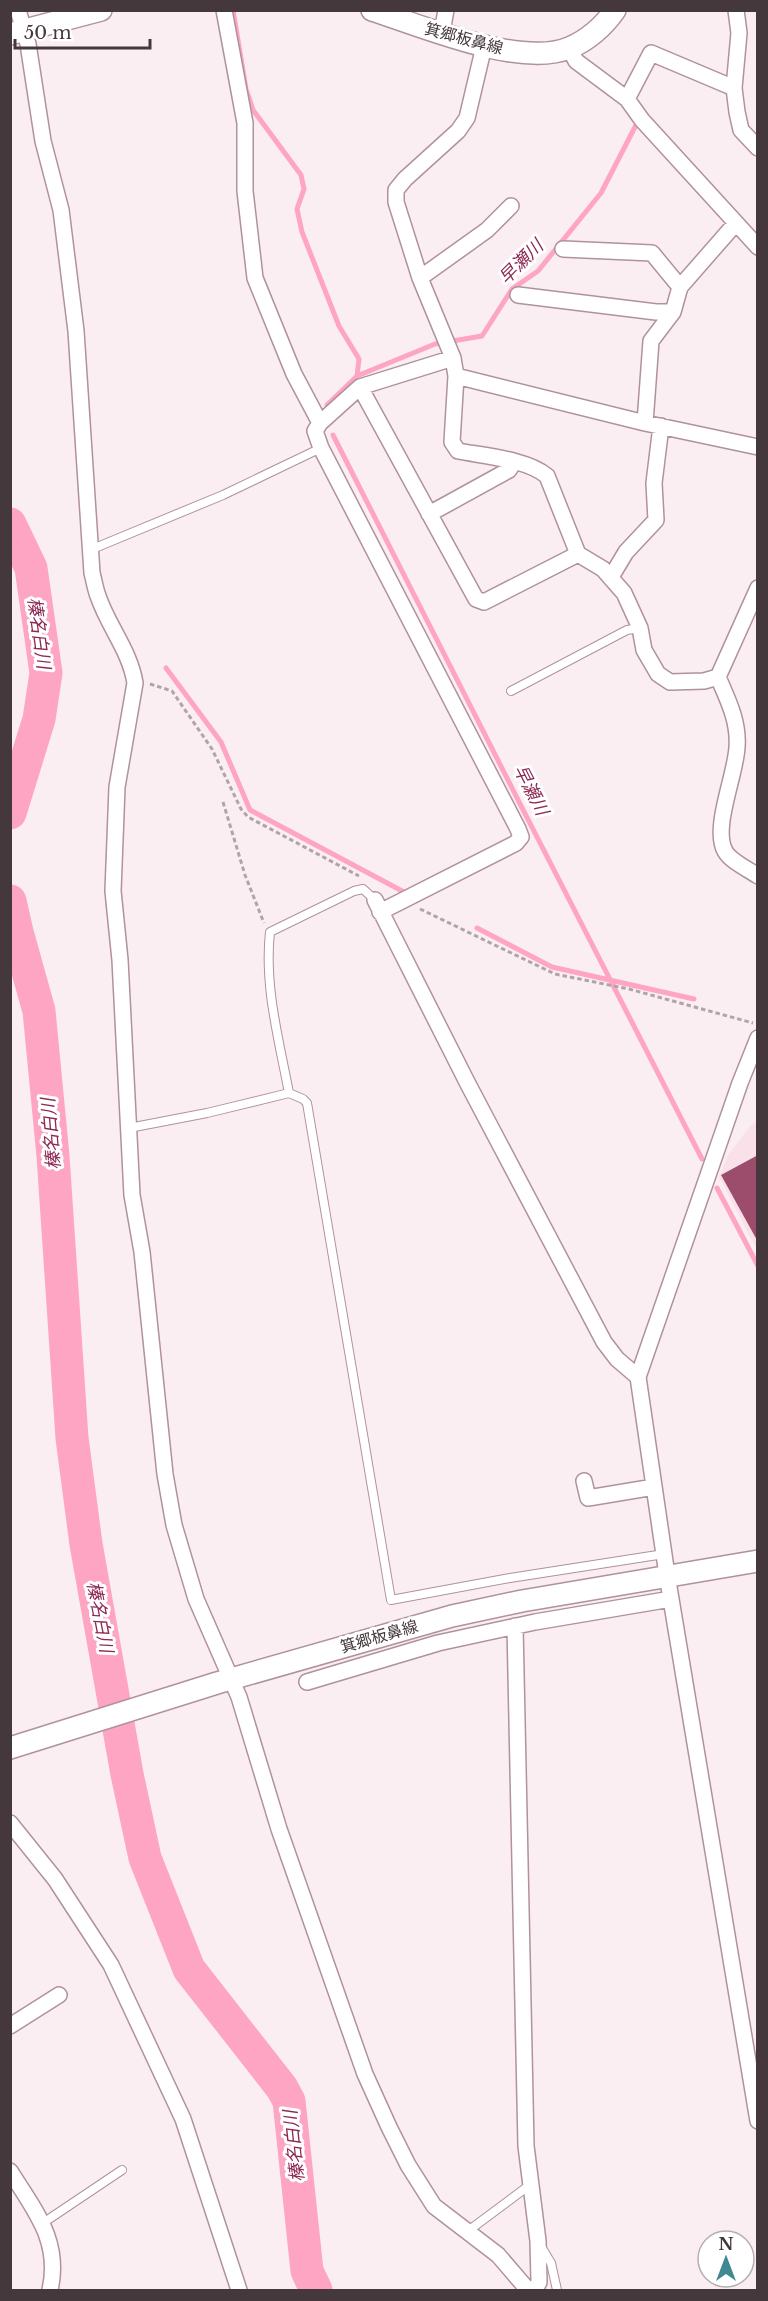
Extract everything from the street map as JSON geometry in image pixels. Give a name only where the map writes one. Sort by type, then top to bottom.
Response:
[{"type":"main road","points":[[16,27],[101,10]]},
{"type":"main road","name":"箕郷板鼻線","points":[[372,10],[484,46],[544,53],[569,48],[590,36],[607,22],[615,10]]},
{"type":"main road","name":"箕郷板鼻線","points":[[10,1748],[225,1681],[452,1616],[522,1601],[758,1560]]},
{"type":"street","points":[[224,10],[245,123],[245,191],[255,278],[294,374],[320,423]]},
{"type":"street","points":[[442,32],[446,10]]},
{"type":"street","points":[[736,10],[740,33],[734,88],[741,130],[758,148]]},
{"type":"street","points":[[16,27],[28,44],[43,141],[61,210],[76,331],[90,550],[98,596],[134,671],[135,683],[117,787],[113,891],[120,960],[132,1195],[142,1252],[165,1474],[174,1525],[196,1599],[225,1681],[239,1697],[279,1829],[365,2074],[408,2164],[434,2206],[498,2255],[528,2290]]},
{"type":"street","points":[[484,46],[467,118],[458,131],[396,190],[396,202],[420,278],[453,358],[456,376],[452,442],[458,451],[539,469],[547,476],[578,554],[603,569],[629,601],[640,628],[644,650],[658,674],[670,682],[704,681],[718,677]]},
{"type":"street","points":[[569,48],[576,61],[627,99],[642,120],[758,247]]},
{"type":"street","points":[[627,99],[651,52],[734,88]]},
{"type":"street","points":[[420,278],[487,230],[511,206]]},
{"type":"street","points":[[611,577],[626,552],[656,520],[651,341],[673,312],[680,287],[736,223]]},
{"type":"street","points":[[563,249],[652,253],[680,287]]},
{"type":"street","points":[[518,295],[656,312],[673,312]]},
{"type":"street","points":[[453,358],[360,387],[320,423],[315,431],[321,448],[519,829],[521,837],[516,843],[378,906],[604,1342],[617,1359],[638,1377]]},
{"type":"street","points":[[456,376],[653,425],[758,447]]},
{"type":"street","points":[[360,387],[476,599],[484,602],[578,554]]},
{"type":"street","points":[[429,514],[509,470],[514,462]]},
{"type":"street","points":[[758,588],[718,677],[734,714],[737,732],[737,749],[721,827],[721,838],[725,853],[758,876]]},
{"type":"street","points":[[758,1038],[740,1083],[638,1377],[667,1575],[758,2121]]},
{"type":"street","points":[[584,1481],[588,1498],[654,1487]]},
{"type":"street","points":[[307,1682],[438,1643],[515,1626],[671,1599]]},
{"type":"street","points":[[515,1626],[526,2146],[538,2241],[539,2282],[536,2290]]},
{"type":"street","points":[[10,1823],[55,1879],[111,1965],[183,2119],[239,2290]]},
{"type":"street","points":[[10,2026],[59,1995]]},
{"type":"street","points":[[10,2171],[16,2193],[43,2223],[53,2260],[54,2273],[50,2290]]},
{"type":"lane","points":[[90,550],[223,495],[321,448]]},
{"type":"lane","points":[[512,691],[627,630],[640,628]]},
{"type":"lane","points":[[289,1093],[272,1001],[268,951],[270,932],[354,891],[363,889],[378,906]]},
{"type":"lane","points":[[129,1128],[207,1113],[289,1093],[307,1103],[391,1600],[510,1578],[664,1554]]},
{"type":"lane","points":[[43,2223],[122,2170]]},
{"type":"lane","points":[[468,2231],[531,2184]]},
{"type":"lane","points":[[538,2241],[551,2263],[557,2290]]},
{"type":"path","points":[[142,683],[172,691],[212,749],[241,809],[248,817],[364,879]]},
{"type":"path","points":[[224,802],[245,875],[266,930],[270,932]]},
{"type":"path","points":[[412,905],[555,974],[629,989],[753,1023]]},
{"type":"shaded area","points":[[757,1122],[757,1250],[719,1177],[728,1155],[751,1125]]},
{"type":"building","points":[[758,1155],[758,1242],[721,1175]]},
{"type":"waterway","points":[[233,10],[246,89],[253,110],[301,175],[304,189],[297,209],[302,232],[339,326],[359,359],[357,376]]},
{"type":"waterway","name":"早瀬川","points":[[327,405],[357,376],[435,344],[482,336],[512,289],[538,271],[601,193],[636,125]]},
{"type":"waterway","name":"早瀬川","points":[[333,435],[702,1159]]},
{"type":"waterway","name":"榛名白川","points":[[10,524],[31,568],[46,673],[39,719],[10,813]]},
{"type":"waterway","points":[[166,668],[221,742],[250,810],[404,892]]},
{"type":"waterway","name":"榛名白川","points":[[10,901],[39,1011],[53,1156],[72,1438],[86,1544],[127,1774],[145,1858],[189,1969],[282,2088],[289,2101],[307,2271],[316,2290]]},
{"type":"waterway","points":[[477,928],[552,967],[694,999]]},
{"type":"waterway","name":"早瀬川","points":[[717,1188],[758,1266]]}]
